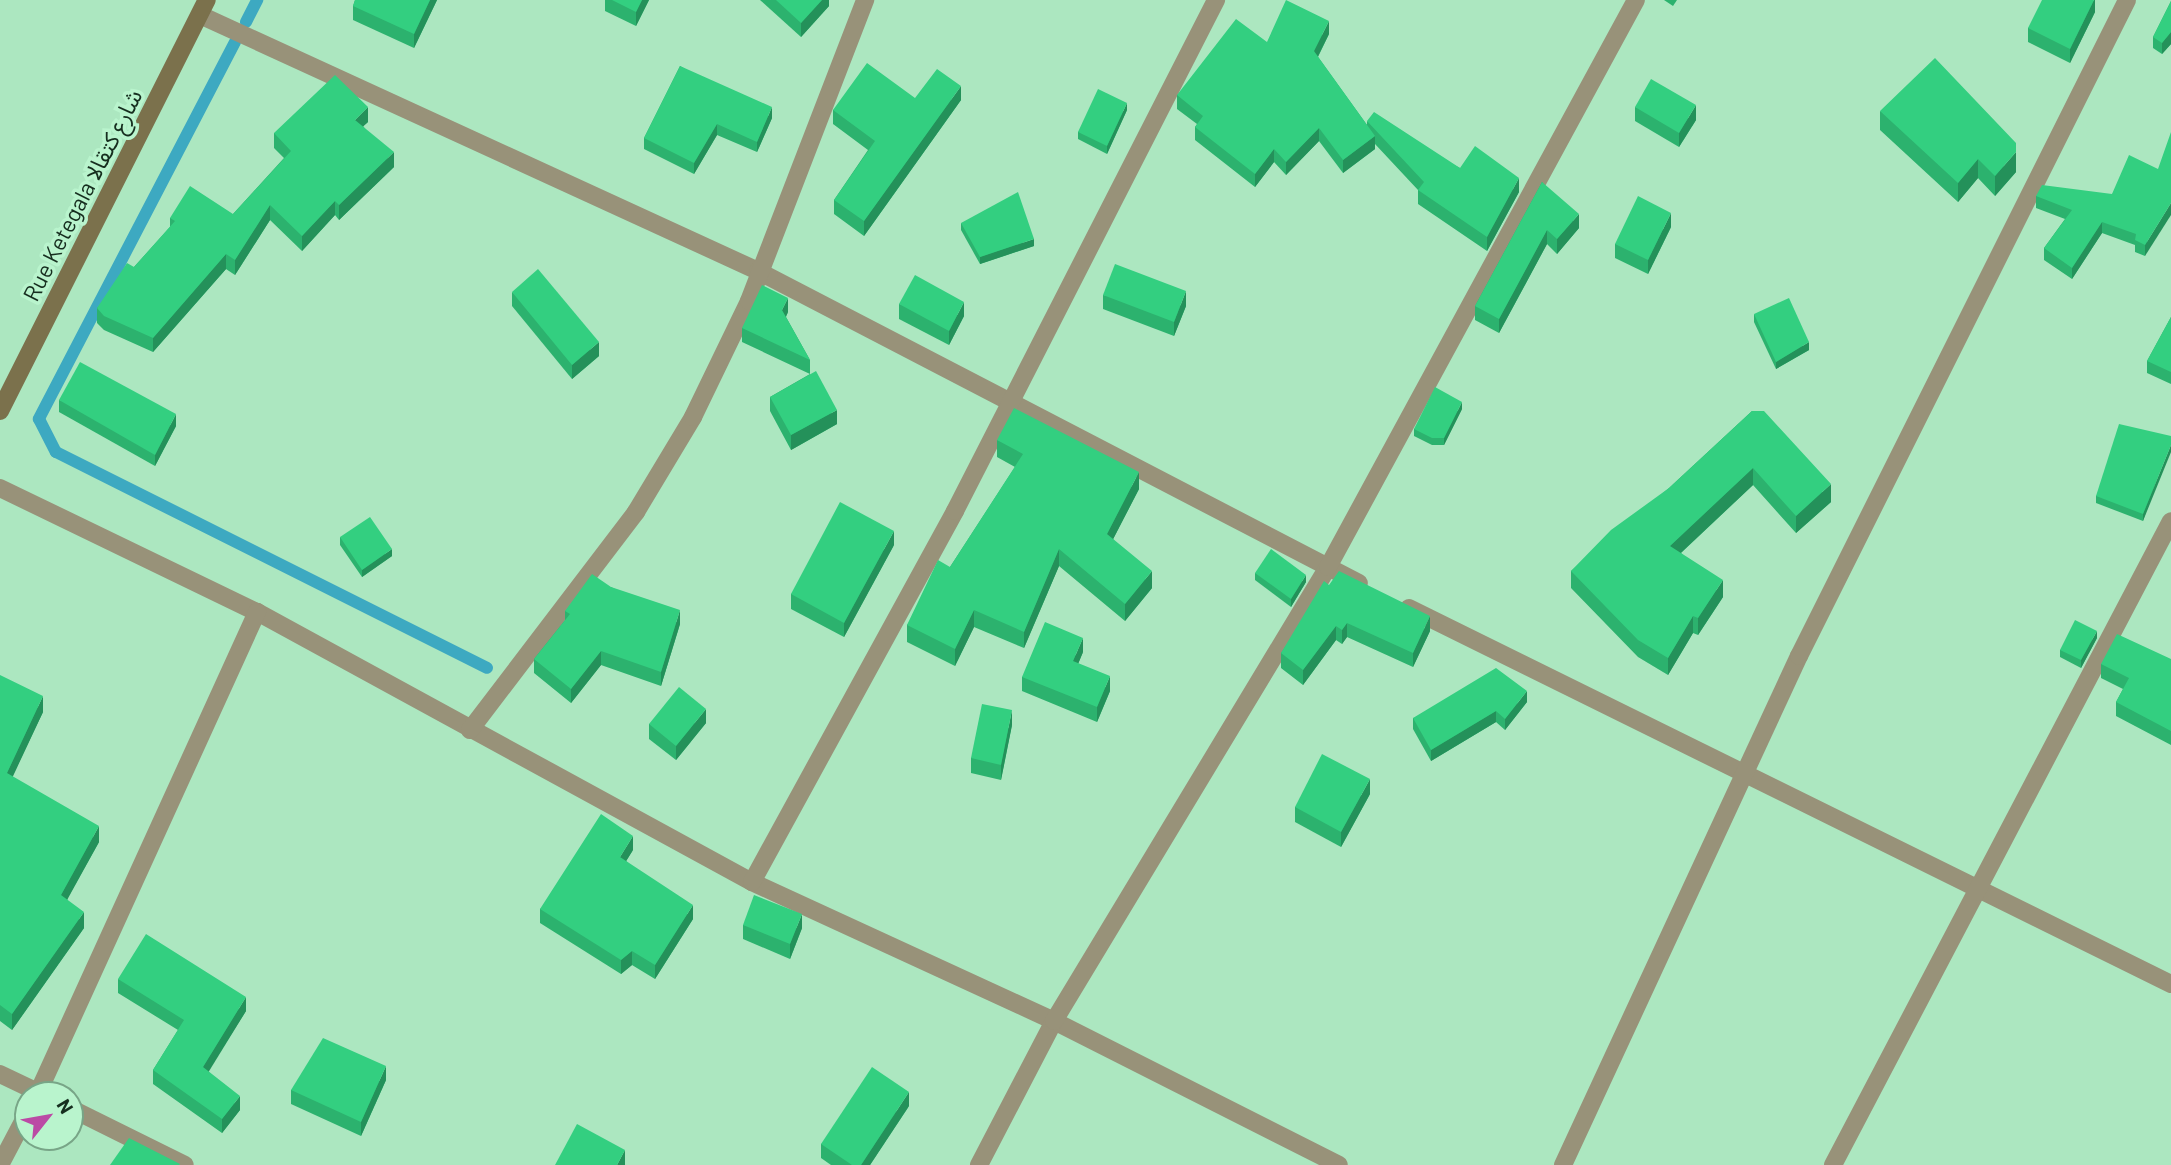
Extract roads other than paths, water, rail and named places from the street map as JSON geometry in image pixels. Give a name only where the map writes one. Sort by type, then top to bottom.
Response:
[{"type":"street","points":[[470,730],[636,512],[693,417],[749,301],[758,271],[865,0]]},
{"type":"street","points":[[752,882],[1009,404],[1216,0]]},
{"type":"street","points":[[979,1165],[1054,1021],[1328,568],[1636,0]]},
{"type":"street","points":[[1563,1165],[1799,656],[2127,0]]},
{"type":"street","points":[[203,7],[758,271],[1328,568],[1744,776],[1979,887],[2171,984]]},
{"type":"street","name":"Rue Ketegala شارع كتقالا","points":[[0,411],[203,7]]},
{"type":"street","points":[[0,488],[257,612],[752,882],[1054,1021],[1339,1165]]},
{"type":"street","points":[[1833,1165],[2171,521]]},
{"type":"street","points":[[46,1081],[257,612]]},
{"type":"street","points":[[84,1115],[184,1165]]},
{"type":"street","points":[[1,1165],[14,1139]]},
{"type":"waterway","points":[[246,22],[257,0]]},
{"type":"waterway","points":[[235,42],[39,419],[56,452],[487,668]]}]
